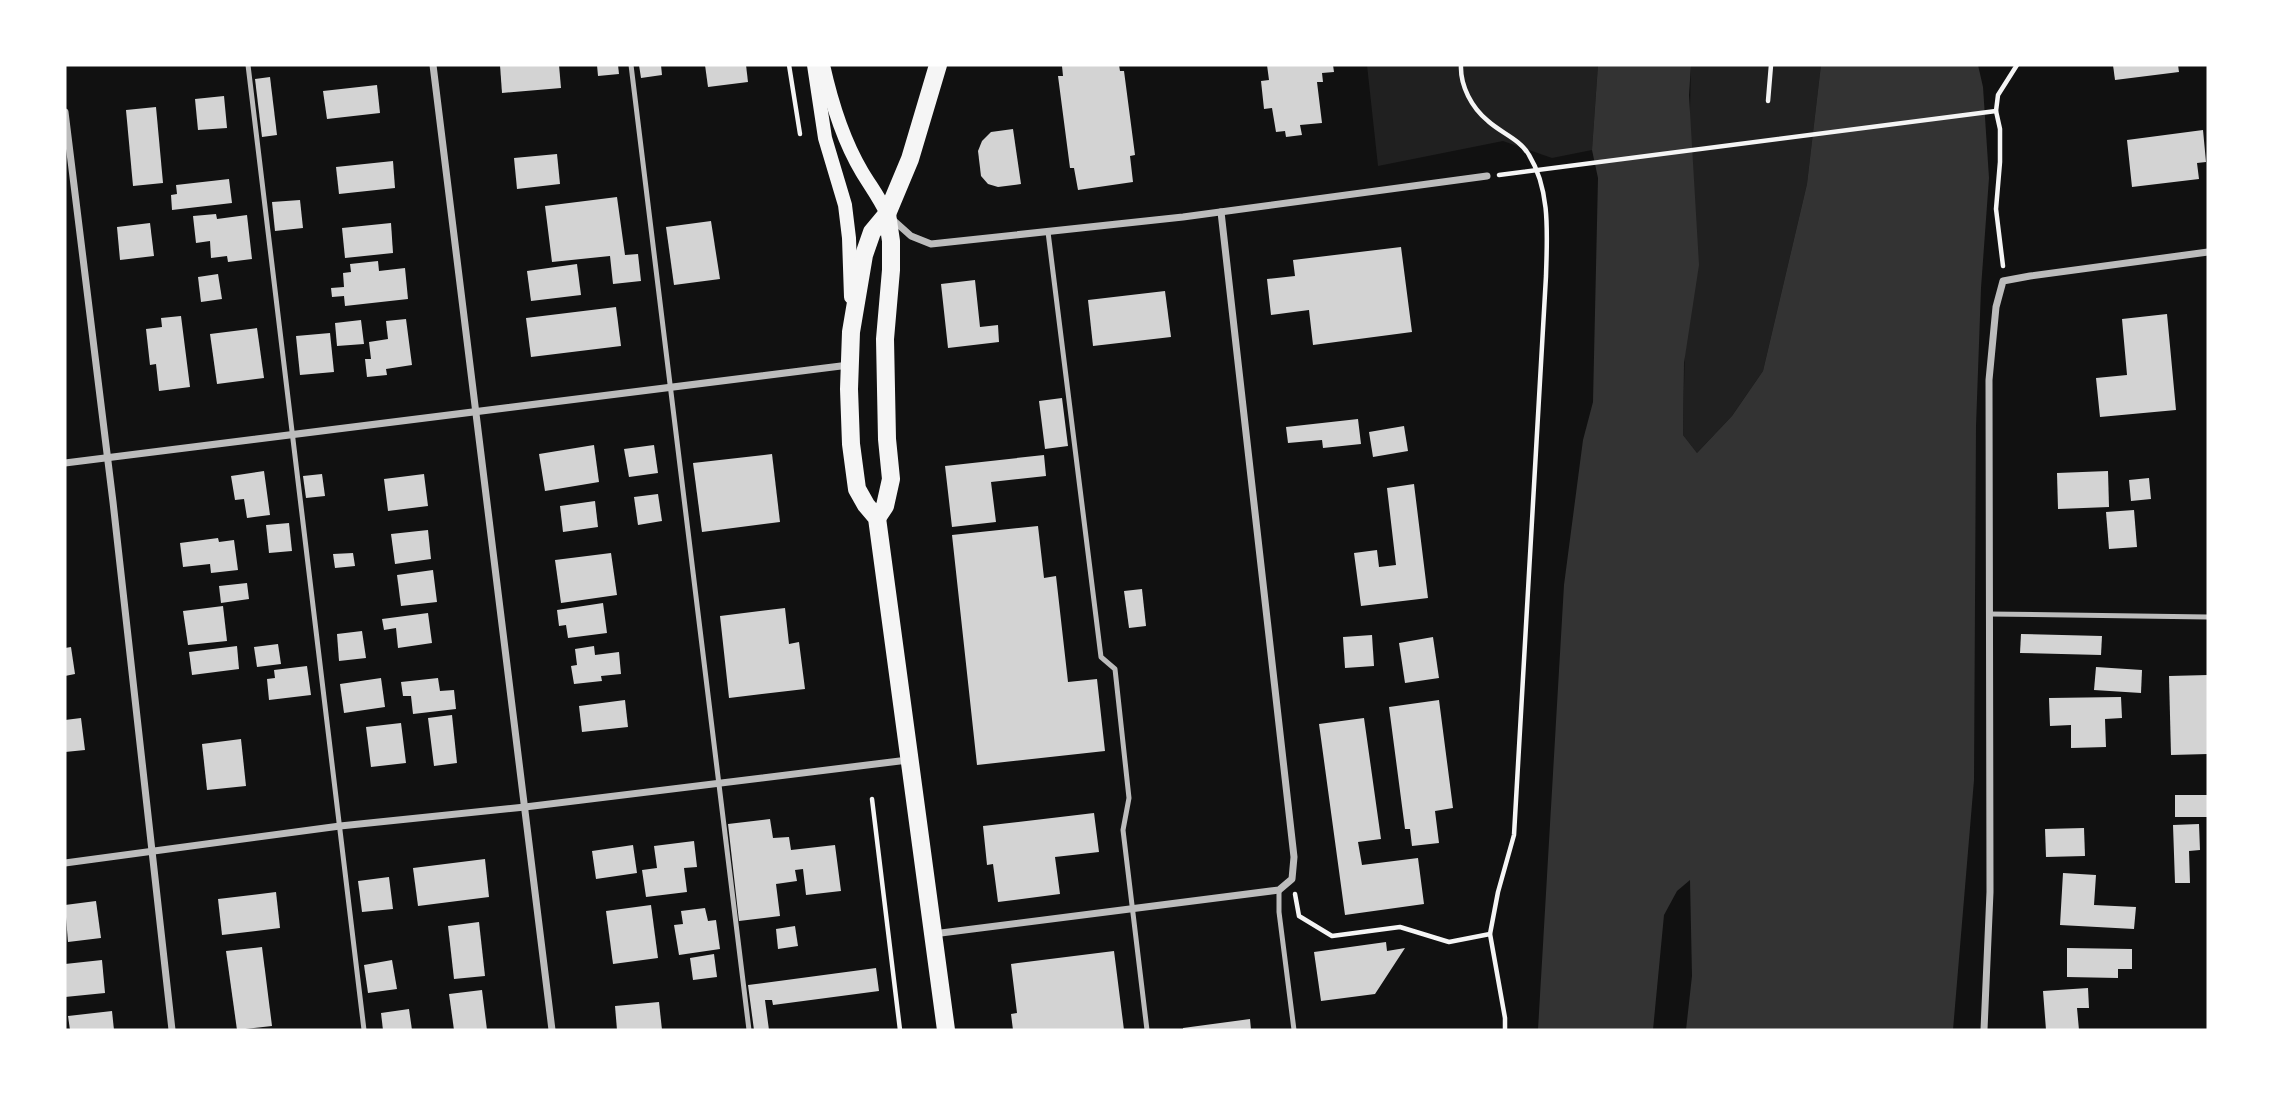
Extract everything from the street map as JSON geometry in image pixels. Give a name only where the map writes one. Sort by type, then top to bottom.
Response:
[{"type":"main road","points":[[814,65],[825,138],[845,205],[847,222],[851,444],[857,489],[877,517],[946,1030]]},
{"type":"main road","points":[[823,65],[840,123],[859,166],[887,214],[891,242],[885,339],[887,439],[891,479],[885,506],[877,517]]},
{"type":"main road","points":[[851,332],[864,255],[872,232],[887,214],[910,159],[938,65]]},
{"type":"street","points":[[433,65],[552,1030]]},
{"type":"street","points":[[65,112],[173,1030]]},
{"type":"street","points":[[887,214],[911,236],[931,244],[1221,212],[1488,176]]},
{"type":"street","points":[[932,934],[1279,890],[1292,879],[1294,857],[1221,212]]},
{"type":"street","points":[[1984,1030],[1990,892],[1989,380],[1996,307],[2003,281],[2030,275],[2208,252]]},
{"type":"street","points":[[65,463],[849,365]]},
{"type":"street","points":[[65,863],[340,826],[526,807],[909,760]]},
{"type":"lane","points":[[248,65],[364,1030]]},
{"type":"lane","points":[[631,65],[749,1030]]},
{"type":"lane","points":[[1048,232],[1101,657],[1115,669],[1129,799],[1123,830],[1147,1030]]},
{"type":"lane","points":[[1989,614],[2208,617]]},
{"type":"lane","points":[[1279,890],[1279,912],[1294,1030]]},
{"type":"path","points":[[789,65],[800,134]]},
{"type":"path","points":[[1461,65],[1467,96],[1487,121],[1528,151],[1537,169],[1547,213],[1528,618],[1514,835],[1498,892],[1490,934],[1505,1030]]},
{"type":"path","points":[[1768,101],[1771,65]]},
{"type":"path","points":[[2003,281],[1996,209],[2000,129],[1996,111],[1998,95],[2017,65]]},
{"type":"path","points":[[1488,176],[1996,111]]},
{"type":"path","points":[[872,799],[900,1030]]},
{"type":"path","points":[[1292,879],[1299,916],[1332,936],[1400,928],[1449,942],[1490,934]]},
{"type":"shaded area","points":[[1367,65],[1598,65],[1592,150],[1552,158],[1503,141],[1378,166]]},
{"type":"shaded area","points":[[1598,65],[1691,65],[1689,95],[1699,265],[1684,363],[1683,435],[1697,453],[1732,416],[1763,371],[1807,184],[1821,65],[1978,65],[1983,87],[1989,178],[1981,288],[1976,426],[1974,780],[1953,1030],[1686,1030],[1692,976],[1690,880],[1677,891],[1664,915],[1653,1030],[1538,1030],[1564,585],[1583,440],[1593,402],[1598,178],[1592,150]]},
{"type":"shaded area","points":[[1691,65],[1821,65],[1807,184],[1763,371],[1732,416],[1697,453],[1683,435]]},
{"type":"building","points":[[500,65],[559,65],[561,88],[502,93]]},
{"type":"building","points":[[597,65],[618,65],[619,74],[598,76]]},
{"type":"building","points":[[639,65],[661,65],[662,75],[641,78]]},
{"type":"building","points":[[705,65],[746,65],[748,82],[708,87]]},
{"type":"building","points":[[1119,65],[1120,71],[1124,71],[1135,155],[1130,156],[1133,182],[1078,190],[1074,168],[1070,168],[1058,76],[1063,76],[1062,66]]},
{"type":"building","points":[[1267,65],[1333,65],[1334,72],[1322,73],[1323,82],[1317,82],[1322,123],[1300,125],[1302,135],[1286,137],[1285,131],[1276,132],[1272,108],[1264,109],[1261,81],[1269,80]]},
{"type":"building","points":[[2113,65],[2178,65],[2179,72],[2115,80]]},
{"type":"building","points":[[270,77],[277,135],[262,137],[255,79]]},
{"type":"building","points":[[377,85],[380,113],[327,119],[323,91]]},
{"type":"building","points":[[224,96],[227,128],[198,130],[195,99]]},
{"type":"building","points":[[156,107],[163,183],[133,186],[126,110]]},
{"type":"building","points":[[1013,129],[1021,184],[998,187],[988,184],[981,176],[978,151],[982,141],[991,132]]},
{"type":"building","points":[[2203,130],[2206,162],[2197,163],[2199,179],[2132,187],[2127,140]]},
{"type":"building","points":[[557,154],[560,184],[517,189],[514,158]]},
{"type":"building","points":[[393,161],[395,188],[339,194],[336,167]]},
{"type":"building","points":[[229,179],[232,203],[172,210],[171,195],[177,194],[176,185]]},
{"type":"building","points":[[617,197],[625,255],[638,254],[641,281],[613,284],[610,256],[552,262],[545,206]]},
{"type":"building","points":[[300,200],[303,228],[275,231],[272,202]]},
{"type":"building","points":[[216,214],[217,219],[247,215],[252,259],[228,262],[227,256],[211,258],[210,241],[196,243],[193,216]]},
{"type":"building","points":[[711,221],[720,279],[674,285],[666,227]]},
{"type":"building","points":[[150,223],[154,256],[120,260],[117,227]]},
{"type":"building","points":[[391,223],[393,253],[345,258],[342,228]]},
{"type":"building","points":[[1401,247],[1412,332],[1313,345],[1309,310],[1271,315],[1267,279],[1295,276],[1293,260]]},
{"type":"building","points":[[378,261],[379,271],[405,268],[408,299],[345,306],[344,296],[332,297],[331,288],[344,287],[343,273],[351,272],[350,264]]},
{"type":"building","points":[[577,264],[581,295],[531,301],[527,271]]},
{"type":"building","points":[[218,274],[222,299],[201,302],[198,277]]},
{"type":"building","points":[[975,280],[980,327],[998,325],[999,342],[948,348],[941,284]]},
{"type":"building","points":[[1165,291],[1171,337],[1093,346],[1088,300]]},
{"type":"building","points":[[616,307],[621,346],[531,357],[526,318]]},
{"type":"building","points":[[2167,314],[2176,410],[2100,417],[2096,378],[2127,375],[2122,319]]},
{"type":"building","points":[[181,316],[190,387],[159,391],[156,364],[150,365],[146,329],[162,327],[161,318]]},
{"type":"building","points":[[406,319],[412,365],[386,369],[387,375],[367,377],[365,359],[371,359],[369,342],[388,339],[386,321]]},
{"type":"building","points":[[361,320],[364,344],[337,346],[335,323]]},
{"type":"building","points":[[257,328],[264,378],[217,384],[210,334]]},
{"type":"building","points":[[330,333],[334,372],[300,375],[296,336]]},
{"type":"building","points":[[1062,398],[1068,446],[1045,449],[1039,401]]},
{"type":"building","points":[[1358,419],[1361,444],[1323,448],[1322,440],[1288,443],[1286,427]]},
{"type":"building","points":[[1404,426],[1408,451],[1373,457],[1369,432]]},
{"type":"building","points":[[594,445],[599,482],[545,491],[539,454]]},
{"type":"building","points":[[654,445],[658,473],[629,477],[624,449]]},
{"type":"building","points":[[772,454],[780,522],[702,532],[693,463]]},
{"type":"building","points":[[1044,455],[1046,476],[991,482],[996,522],[952,527],[945,466]]},
{"type":"building","points":[[264,471],[270,515],[247,518],[244,499],[235,500],[231,476]]},
{"type":"building","points":[[2108,471],[2109,507],[2058,509],[2057,473]]},
{"type":"building","points":[[322,474],[325,496],[306,498],[303,476]]},
{"type":"building","points":[[424,474],[428,506],[388,511],[384,479]]},
{"type":"building","points":[[2149,478],[2151,499],[2131,501],[2129,480]]},
{"type":"building","points":[[1414,484],[1428,598],[1361,606],[1354,553],[1377,550],[1379,567],[1396,565],[1387,488]]},
{"type":"building","points":[[658,494],[662,521],[638,525],[634,497]]},
{"type":"building","points":[[595,501],[598,527],[563,532],[560,506]]},
{"type":"building","points":[[2134,510],[2137,547],[2109,549],[2106,512]]},
{"type":"building","points":[[289,523],[292,551],[269,553],[266,525]]},
{"type":"building","points":[[1038,526],[1044,578],[1056,576],[1068,682],[1097,679],[1105,751],[977,765],[952,535]]},
{"type":"building","points":[[428,530],[431,559],[395,564],[391,534]]},
{"type":"building","points":[[218,538],[219,542],[234,540],[238,570],[211,573],[210,564],[183,567],[180,543]]},
{"type":"building","points":[[353,553],[355,566],[335,568],[333,554]]},
{"type":"building","points":[[611,553],[617,595],[561,603],[555,560]]},
{"type":"building","points":[[433,570],[437,602],[401,606],[397,575]]},
{"type":"building","points":[[247,583],[249,599],[221,603],[219,586]]},
{"type":"building","points":[[1142,589],[1146,626],[1129,628],[1124,591]]},
{"type":"building","points":[[603,603],[607,633],[568,638],[566,625],[559,626],[557,610]]},
{"type":"building","points":[[223,606],[227,641],[188,645],[183,611]]},
{"type":"building","points":[[785,608],[789,644],[799,642],[805,689],[729,698],[720,616]]},
{"type":"building","points":[[428,613],[432,643],[398,648],[396,628],[384,630],[382,619]]},
{"type":"building","points":[[362,631],[366,658],[339,661],[337,634]]},
{"type":"building","points":[[2021,634],[2102,636],[2101,655],[2020,653]]},
{"type":"building","points":[[1372,635],[1374,666],[1345,668],[1343,637]]},
{"type":"building","points":[[1433,637],[1439,678],[1405,683],[1399,643]]},
{"type":"building","points":[[278,644],[281,664],[257,667],[254,647]]},
{"type":"building","points":[[237,646],[239,669],[192,675],[189,652]]},
{"type":"building","points":[[594,646],[595,655],[619,652],[621,674],[601,676],[602,681],[574,684],[571,666],[577,665],[575,649]]},
{"type":"building","points":[[71,647],[75,674],[65,676],[65,648]]},
{"type":"building","points":[[307,666],[311,695],[269,700],[267,679],[275,678],[274,670]]},
{"type":"building","points":[[2096,667],[2142,670],[2141,693],[2094,690]]},
{"type":"building","points":[[2208,675],[2208,754],[2171,755],[2169,676]]},
{"type":"building","points":[[381,678],[385,707],[344,713],[340,684]]},
{"type":"building","points":[[438,678],[440,691],[454,690],[456,709],[413,714],[411,696],[403,696],[401,682]]},
{"type":"building","points":[[2121,697],[2122,718],[2105,719],[2106,747],[2071,748],[2071,725],[2050,726],[2049,698]]},
{"type":"building","points":[[625,700],[628,727],[582,732],[579,706]]},
{"type":"building","points":[[1439,700],[1453,808],[1435,811],[1439,843],[1412,846],[1410,829],[1405,829],[1389,707]]},
{"type":"building","points":[[452,715],[457,763],[434,766],[428,718]]},
{"type":"building","points":[[81,718],[85,750],[65,752],[65,720]]},
{"type":"building","points":[[1364,718],[1381,839],[1358,842],[1362,865],[1418,858],[1424,904],[1345,915],[1319,724]]},
{"type":"building","points":[[401,723],[406,763],[371,767],[366,727]]},
{"type":"building","points":[[241,739],[246,786],[207,790],[202,744]]},
{"type":"building","points":[[2175,795],[2208,795],[2208,817],[2175,817]]},
{"type":"building","points":[[1094,813],[1099,852],[1055,857],[1060,894],[998,902],[993,864],[987,865],[983,826]]},
{"type":"building","points":[[770,819],[773,838],[789,837],[791,850],[835,845],[841,891],[806,895],[803,869],[795,870],[797,881],[776,884],[780,916],[739,921],[728,824]]},
{"type":"building","points":[[2199,824],[2200,850],[2189,851],[2190,883],[2175,883],[2173,825]]},
{"type":"building","points":[[2084,828],[2085,856],[2046,857],[2045,829]]},
{"type":"building","points":[[694,841],[697,867],[684,868],[687,892],[646,897],[642,870],[657,868],[654,846]]},
{"type":"building","points":[[633,845],[637,873],[596,879],[592,851]]},
{"type":"building","points":[[485,859],[489,897],[418,906],[413,868]]},
{"type":"building","points":[[2063,873],[2096,875],[2094,905],[2136,907],[2134,929],[2060,925]]},
{"type":"building","points":[[389,877],[393,909],[362,912],[358,881]]},
{"type":"building","points":[[276,892],[280,928],[222,935],[218,899]]},
{"type":"building","points":[[96,901],[101,938],[68,942],[65,905]]},
{"type":"building","points":[[651,905],[658,958],[613,964],[606,911]]},
{"type":"building","points":[[705,908],[708,921],[716,920],[720,949],[679,955],[674,925],[683,924],[681,911]]},
{"type":"building","points":[[479,922],[485,976],[454,979],[448,926]]},
{"type":"building","points":[[795,926],[798,946],[778,949],[776,929]]},
{"type":"building","points":[[1386,942],[1387,951],[1405,948],[1375,994],[1321,1001],[1314,952]]},
{"type":"building","points":[[262,947],[272,1026],[237,1030],[226,951]]},
{"type":"building","points":[[2067,948],[2132,949],[2132,969],[2118,969],[2118,978],[2067,977]]},
{"type":"building","points":[[1114,951],[1124,1030],[1013,1030],[1011,1014],[1017,1013],[1011,964]]},
{"type":"building","points":[[714,954],[717,977],[693,980],[690,958]]},
{"type":"building","points":[[102,960],[105,993],[65,997],[65,964]]},
{"type":"building","points":[[392,960],[397,989],[368,993],[364,965]]},
{"type":"building","points":[[876,968],[879,991],[773,1005],[772,1000],[765,1000],[769,1030],[754,1030],[748,985]]},
{"type":"building","points":[[2088,988],[2089,1008],[2077,1008],[2079,1030],[2046,1030],[2043,991]]},
{"type":"building","points":[[482,990],[487,1030],[454,1030],[449,994]]},
{"type":"building","points":[[659,1002],[662,1030],[617,1030],[615,1006]]},
{"type":"building","points":[[409,1009],[412,1030],[383,1030],[381,1013]]},
{"type":"building","points":[[112,1011],[114,1030],[70,1030],[68,1016]]},
{"type":"building","points":[[1250,1019],[1251,1030],[1183,1030],[1183,1028]]}]
